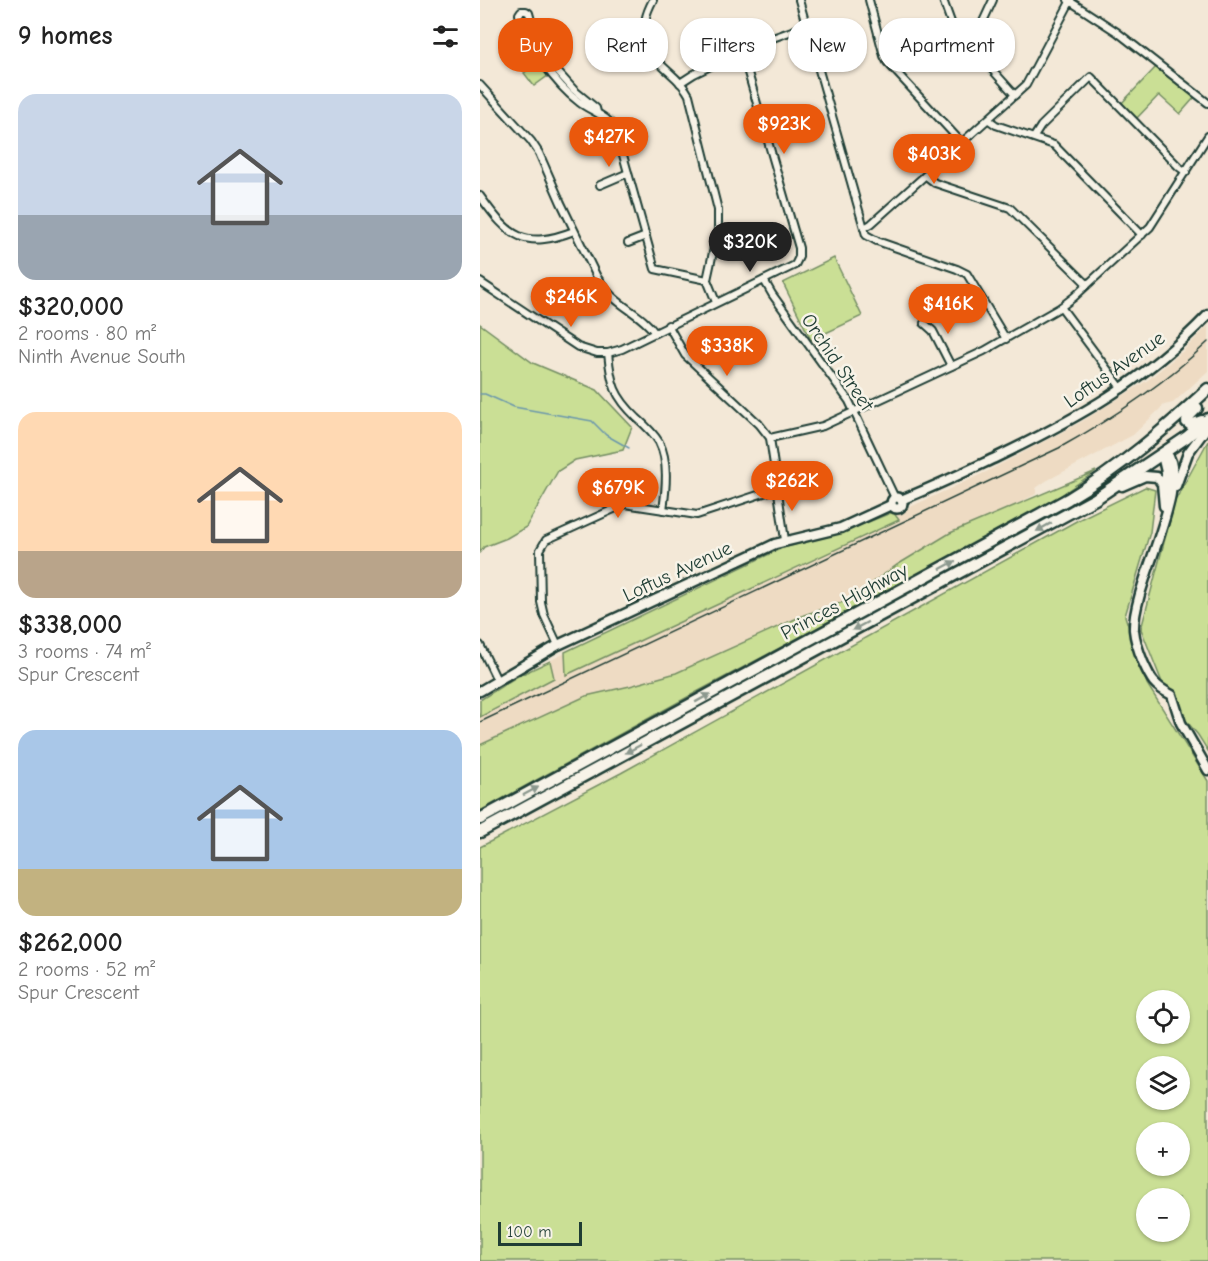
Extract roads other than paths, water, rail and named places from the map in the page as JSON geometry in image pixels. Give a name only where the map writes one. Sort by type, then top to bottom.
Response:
[{"type":"highway","name":"Princes Highway","points":[[480,819],[1042,515],[1103,477],[1174,421],[1208,389]]},
{"type":"highway","points":[[1208,397],[1187,421],[1188,424],[1193,425],[1208,418]]},
{"type":"highway","name":"Princes Highway","points":[[480,832],[1095,499],[1187,437],[1208,418]]},
{"type":"highway","points":[[1103,477],[1149,450],[1164,452],[1165,434],[1174,421]]},
{"type":"street","points":[[653,0],[644,23],[648,49],[653,57],[680,83],[688,95],[718,210],[718,229],[707,280],[716,302]]},
{"type":"street","points":[[800,0],[804,18]]},
{"type":"street","points":[[868,0],[884,56],[962,143]]},
{"type":"street","points":[[943,0],[949,18]]},
{"type":"street","points":[[985,18],[993,0]]},
{"type":"street","points":[[864,228],[989,120],[1029,81],[1070,0],[1117,32],[1208,103]]},
{"type":"street","points":[[597,112],[596,108],[574,90],[556,70],[534,32],[529,14],[521,11],[520,19],[533,47],[551,75],[572,97],[609,120],[616,130],[656,269],[707,280]]},
{"type":"street","points":[[680,83],[698,72]]},
{"type":"street","points":[[480,282],[578,347],[597,353],[608,353],[792,267],[797,262],[799,248],[748,72]]},
{"type":"street","points":[[819,72],[866,235],[870,239],[967,274],[1006,339]]},
{"type":"street","points":[[995,72],[1015,95]]},
{"type":"street","points":[[1034,137],[1041,126],[1091,77],[1186,172]]},
{"type":"street","points":[[480,85],[531,141],[539,153],[574,231],[605,288],[612,297],[643,318],[654,333]]},
{"type":"street","points":[[989,120],[996,125],[1054,145],[1142,236]]},
{"type":"street","points":[[770,438],[816,428],[854,412],[1006,339],[1060,307],[1150,227],[1208,136]]},
{"type":"street","points":[[600,184],[628,173]]},
{"type":"street","points":[[926,176],[935,183],[1010,208],[1087,284]]},
{"type":"street","points":[[480,196],[496,219],[518,235],[544,240],[574,231]]},
{"type":"street","points":[[628,243],[646,236]]},
{"type":"street","name":"Orchid Street","points":[[764,280],[849,401],[896,501]]},
{"type":"street","points":[[1060,307],[1122,389]]},
{"type":"street","name":"Loftus Avenue","points":[[480,691],[558,645],[785,540],[841,528],[1041,436],[1102,403],[1122,389],[1165,356],[1208,315]]},
{"type":"street","points":[[924,323],[933,331],[951,366]]},
{"type":"street","points":[[668,325],[685,355],[755,419],[770,438],[785,540]]},
{"type":"street","points":[[608,353],[611,380],[619,399],[650,430],[659,443],[665,469],[663,510]]},
{"type":"street","points":[[1208,426],[1188,453],[1168,504],[1138,600],[1134,630],[1136,642],[1149,675],[1157,688],[1172,695],[1181,723],[1208,770]]},
{"type":"street","points":[[1164,452],[1168,504]]},
{"type":"street","points":[[1095,499],[1151,475],[1158,477],[1168,504]]},
{"type":"street","points":[[558,645],[542,609],[540,550],[548,538],[625,504],[690,515],[703,514],[776,489]]},
{"type":"street","points":[[480,645],[497,680]]},
{"type":"waterway","points":[[480,394],[514,407],[592,421],[606,435],[629,448]]},
{"type":"railway","points":[[480,722],[1059,448],[1137,400],[1208,342]]}]
